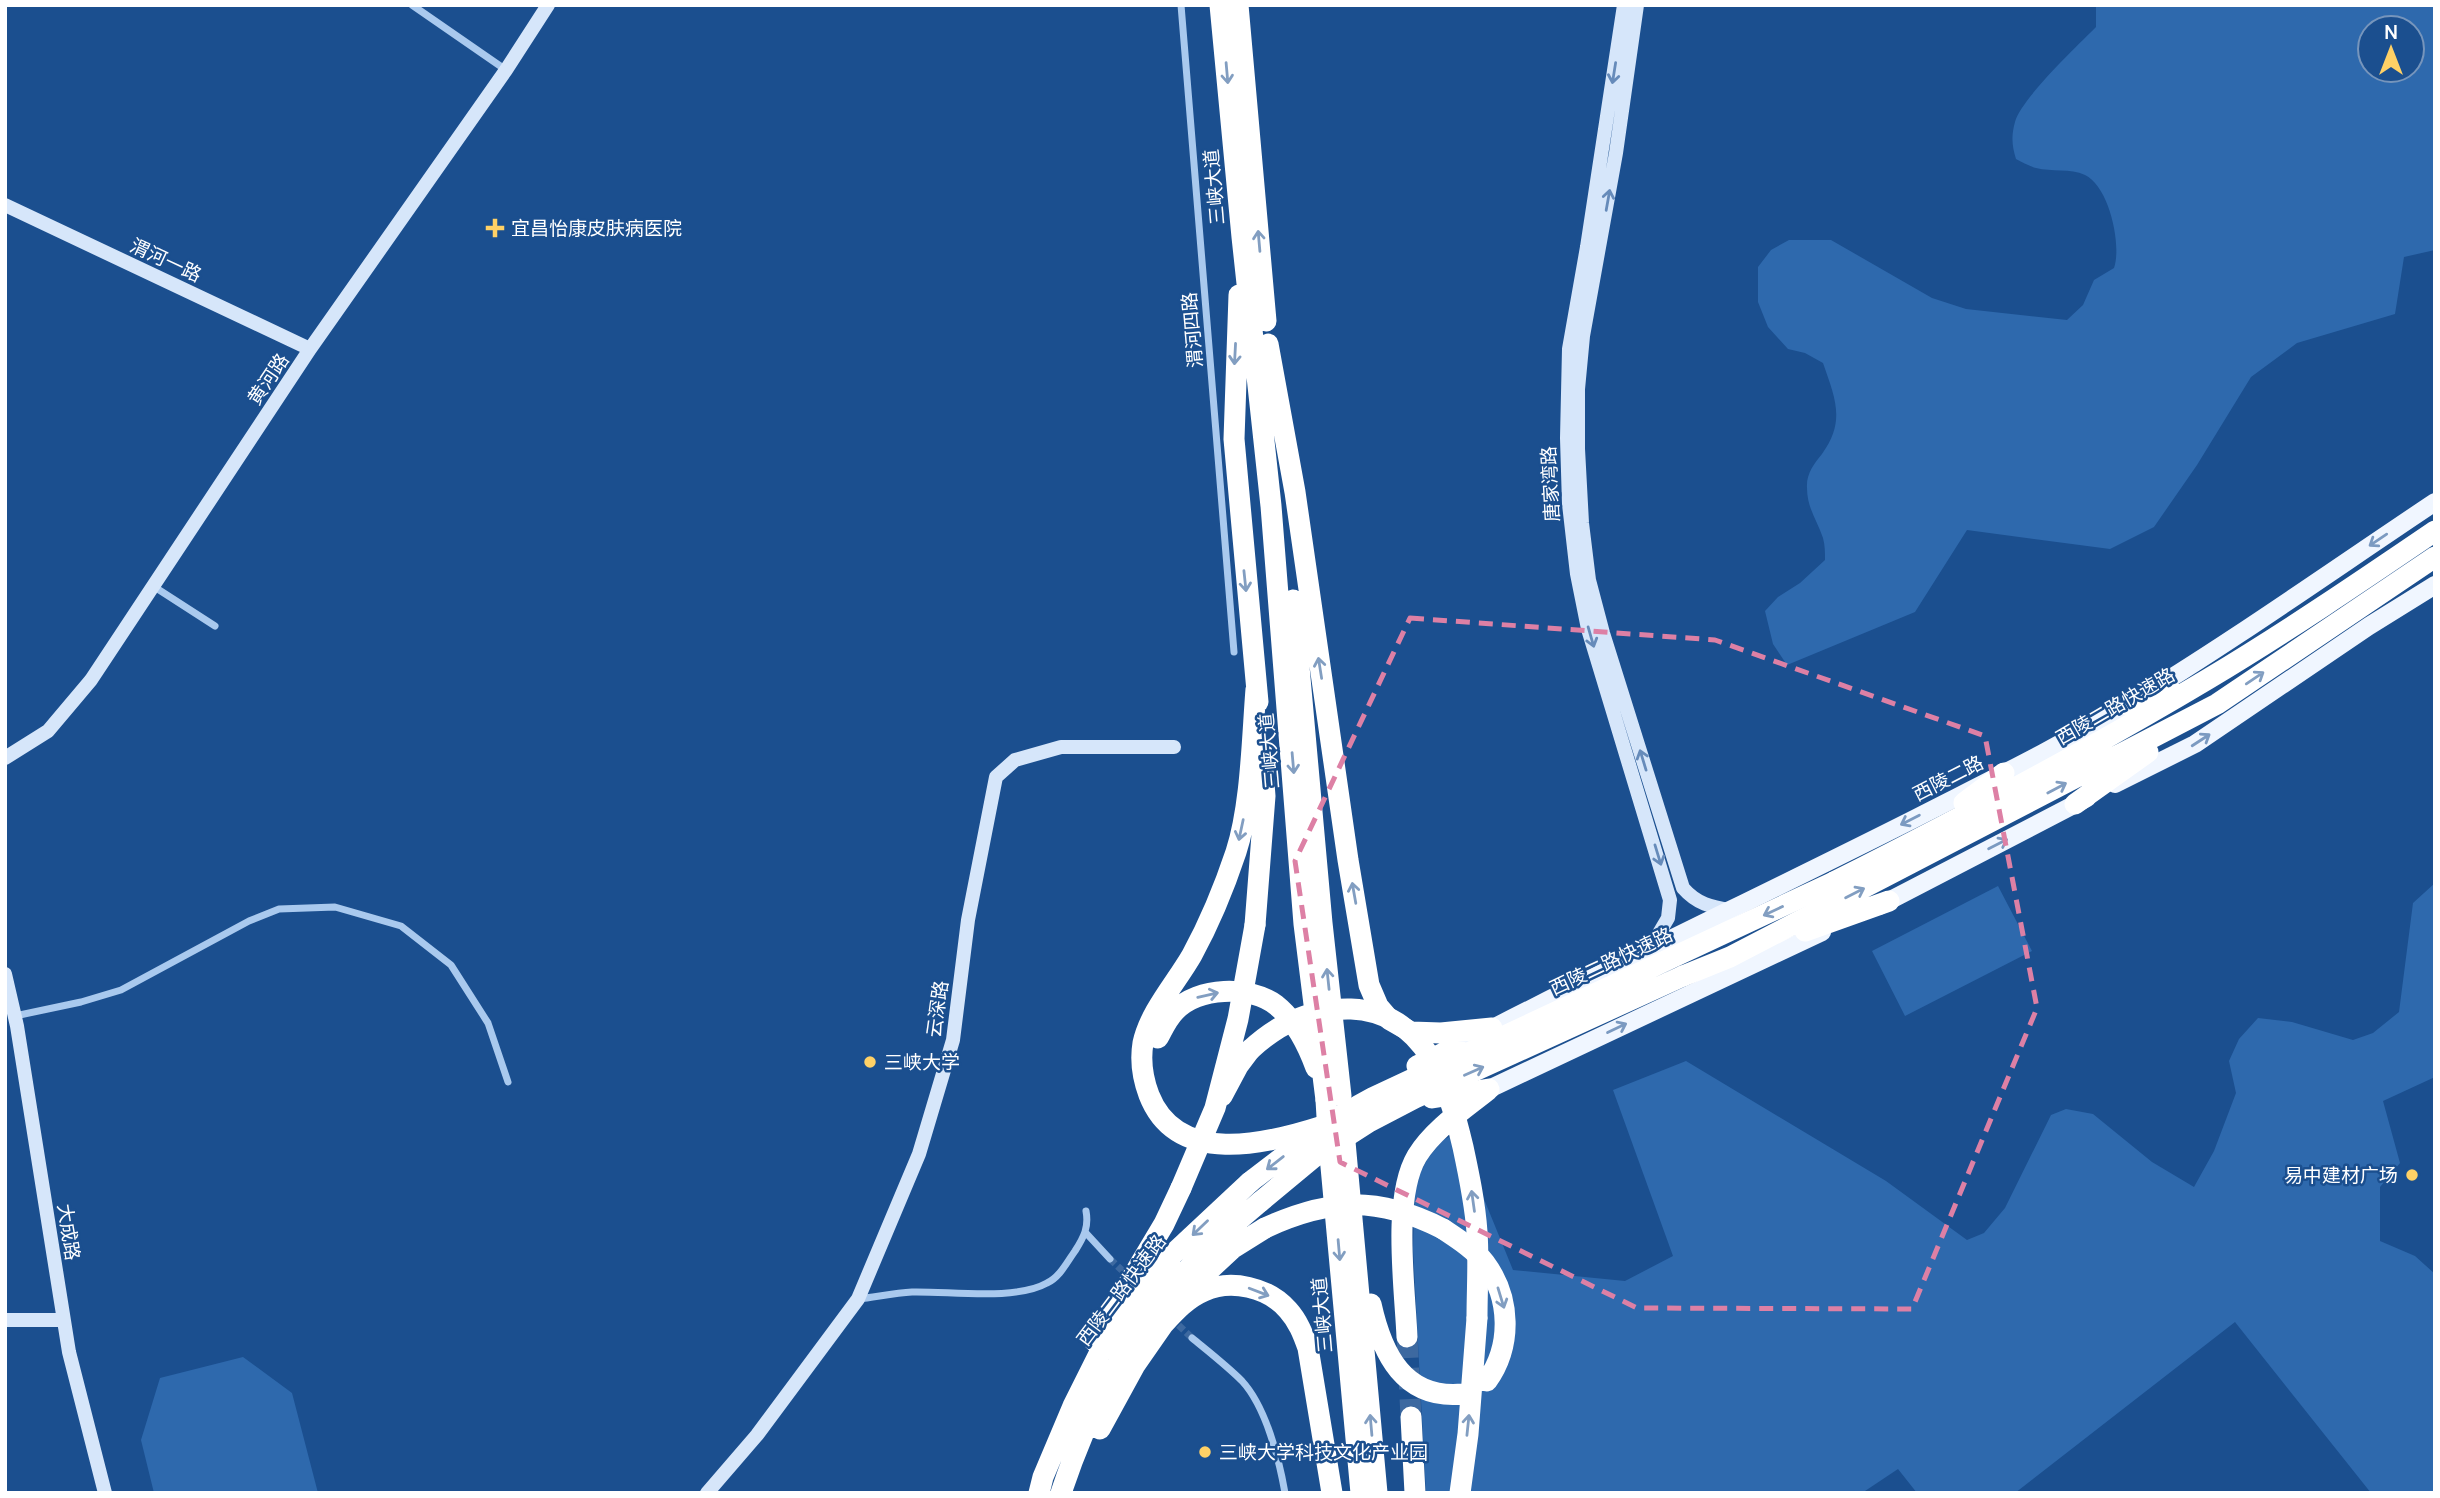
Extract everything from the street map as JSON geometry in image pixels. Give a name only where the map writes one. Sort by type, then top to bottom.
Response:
[{"type":"highway","name":"三峡大道","points":[[1220,5],[1271,506],[1304,923],[1334,1098]]},
{"type":"highway","name":"三峡大道","points":[[1238,5],[1334,1098],[1361,1493]]},
{"type":"highway","points":[[1215,1108],[1238,1019],[1255,925],[1265,796],[1234,439],[1242,237]]},
{"type":"highway","points":[[1268,344],[1295,492],[1348,860],[1369,985],[1378,1006],[1390,1020],[1411,1032],[1441,1033],[1492,1028]]},
{"type":"highway","points":[[2332,613],[2435,531]]},
{"type":"highway","points":[[2332,613],[2435,557]]},
{"type":"highway","name":"西陵二路快速路","points":[[1041,1485],[1063,1430],[1099,1354],[1129,1311],[1173,1255],[1250,1182],[1308,1138],[1372,1098],[1835,882],[2092,746],[2209,678],[2332,613]]},
{"type":"highway","name":"西陵二路快速路","points":[[1061,1493],[1084,1432],[1106,1386],[1143,1326],[1173,1285],[1204,1252],[1312,1158],[1369,1122],[1408,1102],[1730,957],[2217,704],[2332,613]]},
{"type":"highway","points":[[2128,705],[2209,678]]},
{"type":"highway","points":[[1256,689],[1243,828],[1213,913],[1192,955],[1154,1016],[1143,1043],[1144,1084],[1152,1103],[1165,1121],[1185,1136],[1239,1146],[1408,1102],[1489,1089]]},
{"type":"highway","points":[[2075,804],[2217,704]]},
{"type":"highway","points":[[1913,842],[2004,773]]},
{"type":"highway","points":[[1730,957],[1888,901]]},
{"type":"highway","points":[[1334,1098],[1311,1052],[1292,1022],[1274,1004],[1246,993],[1220,992],[1190,1000],[1175,1010],[1154,1046],[1152,1072],[1160,1099],[1191,1128],[1215,1135],[1246,1136],[1279,1132],[1456,1047]]},
{"type":"highway","points":[[1063,1430],[1065,1400],[1079,1367],[1164,1224],[1215,1108],[1238,1066],[1250,1050],[1294,1019],[1339,1009],[1368,1012],[1396,1022],[1427,1051],[1441,1076],[1457,1124],[1472,1194],[1477,1231],[1476,1318],[1468,1434],[1460,1493]]},
{"type":"highway","points":[[1406,1337],[1402,1231],[1407,1181],[1417,1157],[1435,1134],[1489,1089]]},
{"type":"highway","name":"三峡大道","points":[[1336,1133],[1350,1181],[1377,1493]]},
{"type":"highway","points":[[1350,1181],[1367,1284],[1383,1347],[1397,1370],[1417,1385],[1446,1396],[1463,1394]]},
{"type":"highway","points":[[1076,1493],[1102,1423],[1159,1329],[1187,1290],[1233,1248],[1265,1228],[1315,1209],[1357,1204],[1401,1211],[1443,1229],[1459,1239],[1485,1263],[1501,1294],[1505,1311],[1504,1340],[1488,1381]]},
{"type":"highway","points":[[1159,1329],[1180,1306],[1202,1292],[1219,1286],[1240,1285],[1261,1292],[1286,1307],[1301,1329],[1308,1348],[1332,1493]]},
{"type":"highway","points":[[1411,1417],[1415,1493]]},
{"type":"main road","name":"黄河路","points":[[5,758],[48,731],[91,680],[310,349],[548,5]]},
{"type":"main road","name":"唐家湾路","points":[[1624,5],[1569,349],[1567,451],[1572,537],[1588,629],[1670,901],[1668,918],[1651,947]]},
{"type":"main road","name":"唐家湾路","points":[[1637,5],[1616,153],[1583,336],[1577,418],[1582,523],[1589,580],[1603,634],[1683,888],[1691,897],[1706,906],[1733,910]]},
{"type":"main road","name":"渭河一路","points":[[5,205],[310,349]]},
{"type":"main road","name":"西陵二路","points":[[1456,1047],[1651,947],[1733,910],[2004,773],[2128,705],[2435,502]]},
{"type":"main road","points":[[1489,1089],[1888,901],[2195,744],[2369,626],[2435,585]]},
{"type":"main road","name":"云深路","points":[[707,1493],[757,1435],[858,1299],[919,1154],[953,1040],[968,920],[996,777],[1015,760],[1061,747],[1174,747]]},
{"type":"main road","name":"大成路","points":[[5,974],[10,1017],[69,1352],[105,1493]]},
{"type":"main road","points":[[1546,1002],[1533,1011],[1525,1023],[1523,1032],[1532,1049],[1542,1053],[1556,1052],[1584,1044]]},
{"type":"main road","points":[[5,1320],[64,1320]]},
{"type":"street","points":[[412,5],[506,69]]},
{"type":"street","name":"渭河四路","points":[[1181,5],[1234,652]]},
{"type":"street","points":[[153,586],[215,626]]},
{"type":"street","points":[[10,1017],[81,1002],[121,990],[249,921],[279,909],[335,907],[401,926],[451,965],[488,1023],[508,1082]]},
{"type":"street","points":[[858,1299],[911,1292],[982,1293],[1029,1290],[1044,1285],[1055,1279],[1086,1233],[1086,1211]]},
{"type":"street","points":[[1086,1233],[1110,1259]]},
{"type":"street","points":[[1192,1338],[1243,1382],[1263,1415],[1279,1459],[1285,1493]]},
{"type":"highlighted area","points":[[1410,618],[1715,640],[1985,736],[2037,1008],[1912,1309],[1637,1308],[1340,1162],[1295,861]]},
{"type":"shaded area","points":[[2096,5],[2435,5],[2435,250],[2404,257],[2395,314],[2297,343],[2251,377],[2197,465],[2154,527],[2110,549],[1967,530],[1915,612],[1787,665],[1773,644],[1765,611],[1778,597],[1800,583],[1825,560],[1824,541],[1809,502],[1807,483],[1811,470],[1834,431],[1836,409],[1823,363],[1805,353],[1788,349],[1768,327],[1758,302],[1758,267],[1771,250],[1789,240],[1831,240],[1932,298],[1966,309],[2067,320],[2083,305],[2094,280],[2114,268],[2116,245],[2107,203],[2093,181],[2085,175],[2036,168],[2016,159],[2013,132],[2019,112],[2051,73],[2096,27]]},
{"type":"shaded area","points":[[2435,883],[2435,1077],[2383,1101],[2400,1163],[2380,1187],[2380,1241],[2415,1256],[2435,1274],[2435,1493],[2371,1493],[2235,1322],[2015,1493],[1917,1493],[1898,1469],[1862,1493],[1426,1493],[1413,1249],[1415,1183],[1428,1158],[1443,1140],[1457,1133],[1513,1270],[1625,1281],[1673,1256],[1613,1090],[1686,1061],[1886,1181],[1967,1240],[1984,1233],[2005,1208],[2051,1115],[2066,1109],[2093,1114],[2152,1162],[2194,1187],[2214,1151],[2236,1093],[2229,1061],[2239,1039],[2258,1018],[2292,1022],[2353,1040],[2373,1033],[2399,1012],[2413,903]]},
{"type":"shaded area","points":[[1998,886],[2032,951],[1905,1016],[1872,951]]},
{"type":"shaded area","points":[[243,1357],[292,1393],[318,1493],[154,1493],[141,1440],[160,1378]]},
{"type":"tunnel","points":[[1110,1259],[1130,1278]]},
{"type":"tunnel","points":[[1171,1318],[1192,1338]]},
{"type":"tunnel","points":[[1407,1337],[1411,1417]]},
{"type":"place","name":"宜昌怡康皮肤病医院","points":[[495,228]]},
{"type":"place","name":"三峡大学","points":[[870,1062]]},
{"type":"place","name":"易中建材广场","points":[[2412,1175]]},
{"type":"place","name":"三峡大学科技文化产业园","points":[[1205,1452]]}]
